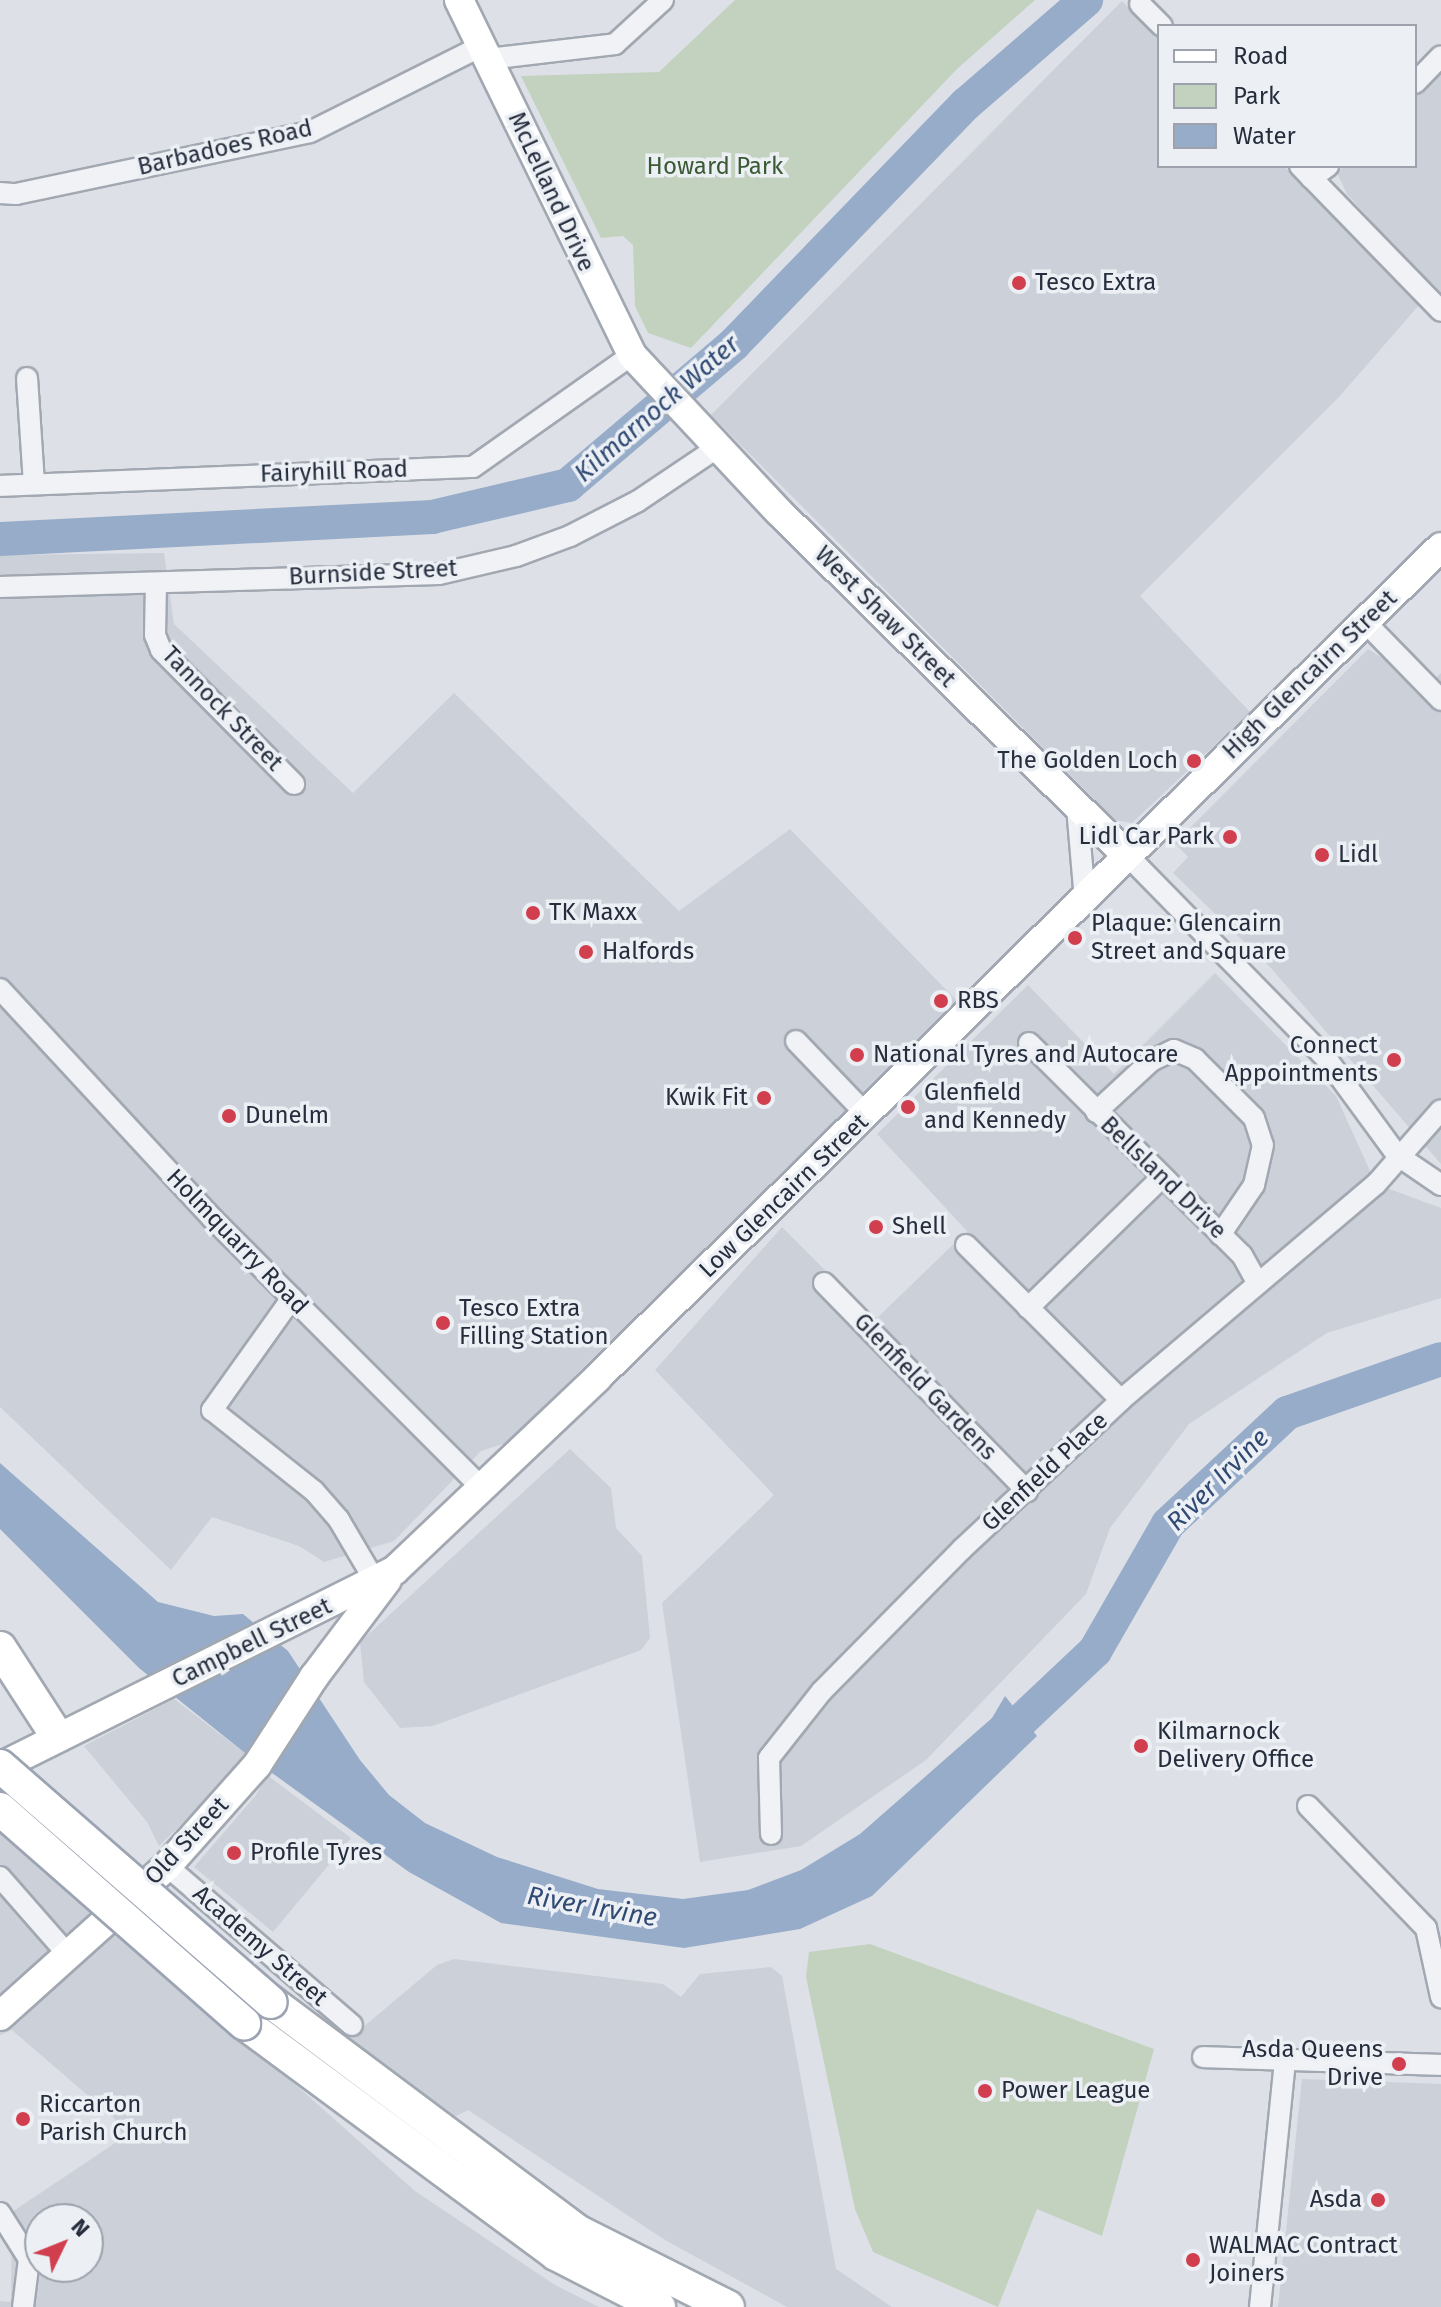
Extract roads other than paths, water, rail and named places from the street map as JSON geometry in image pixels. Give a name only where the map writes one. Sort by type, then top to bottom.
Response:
[{"type":"main road","name":"McLelland Drive","points":[[459,0],[632,355],[694,425]]},
{"type":"main road","name":"West Shaw Street","points":[[694,425],[1126,854]]},
{"type":"main road","name":"High Glencairn Street","points":[[1126,854],[1441,547]]},
{"type":"main road","name":"Low Glencairn Street","points":[[482,1488],[1085,901],[1126,854]]},
{"type":"main road","name":"Campbell Street","points":[[0,1766],[331,1605],[385,1575],[482,1488]]},
{"type":"main road","name":"Old Street","points":[[0,2016],[70,1957],[167,1866],[257,1765],[385,1575]]},
{"type":"main road","points":[[331,1605],[342,1638]]},
{"type":"main road","points":[[0,1648],[57,1736]]},
{"type":"main road","points":[[0,1766],[271,2002],[577,2231],[728,2307]]},
{"type":"main road","points":[[0,1809],[244,2023],[556,2254],[659,2307]]},
{"type":"street","name":"Barbadoes Road","points":[[0,193],[16,194],[310,132],[485,52],[615,44],[663,0]]},
{"type":"street","points":[[1140,4],[1160,24]]},
{"type":"street","points":[[1417,81],[1441,56]]},
{"type":"street","points":[[1313,170],[1441,311]]},
{"type":"street","name":"Fairyhill Road","points":[[0,486],[473,467],[632,355]]},
{"type":"street","points":[[27,378],[34,484]]},
{"type":"street","name":"Burnside Street","points":[[0,587],[439,574],[570,536],[638,501],[717,448]]},
{"type":"street","name":"Tannock Street","points":[[156,583],[155,635],[161,650],[294,784]]},
{"type":"street","points":[[1365,622],[1441,700]]},
{"type":"street","points":[[1077,807],[1085,901]]},
{"type":"street","points":[[1126,854],[1326,1058],[1397,1155],[1441,1185]]},
{"type":"street","name":"Holmquarry Road","points":[[0,989],[292,1298],[482,1488]]},
{"type":"street","points":[[796,1041],[867,1115]]},
{"type":"street","name":"Bellsland Drive","points":[[1029,1043],[1161,1178],[1242,1255],[1258,1284]]},
{"type":"street","points":[[1096,1112],[1151,1061],[1174,1050],[1205,1068],[1254,1118],[1263,1145],[1254,1185],[1220,1235]]},
{"type":"street","name":"Glenfield Place","points":[[771,1834],[769,1758],[822,1691],[1121,1400],[1376,1184],[1397,1155],[1441,1110]]},
{"type":"street","points":[[1028,1308],[1161,1178]]},
{"type":"street","points":[[966,1245],[1121,1400]]},
{"type":"street","name":"Glenfield Gardens","points":[[824,1283],[1027,1491]]},
{"type":"street","points":[[292,1298],[212,1410],[314,1491],[385,1575]]},
{"type":"street","points":[[1308,1806],[1426,1928],[1441,1997]]},
{"type":"street","name":"Academy Street","points":[[167,1866],[352,2025]]},
{"type":"street","points":[[0,1877],[70,1957]]},
{"type":"street","points":[[1203,2057],[1441,2065]]},
{"type":"street","points":[[1260,2307],[1285,2059]]},
{"type":"street","points":[[0,2213],[29,2259],[23,2307]]},
{"type":"water","points":[[0,1463],[158,1602],[214,1616],[243,1614],[288,1651],[360,1760],[389,1795],[425,1823],[497,1857],[598,1889],[683,1899],[748,1890],[801,1870],[860,1834],[992,1718],[1005,1696],[1037,1736],[872,1896],[800,1929],[684,1948],[501,1923],[409,1872],[250,1757],[139,1668],[0,1529]]},
{"type":"waterway","name":"Kilmarnock Water","points":[[0,539],[432,517],[568,485],[734,344],[966,104],[1086,0]]},
{"type":"waterway","name":"River Irvine","points":[[991,1749],[1095,1651],[1168,1524],[1287,1413],[1441,1359]]},
{"type":"place","name":"Tesco Extra","points":[[1019,283]]},
{"type":"place","name":"The Golden Loch","points":[[1194,761]]},
{"type":"place","name":"Lidl Car Park","points":[[1230,837]]},
{"type":"place","name":"Lidl","points":[[1322,855]]},
{"type":"place","name":"TK Maxx","points":[[533,913]]},
{"type":"place","name":"Plaque: Glencairn Street and Square","points":[[1075,938]]},
{"type":"place","name":"Halfords","points":[[586,952]]},
{"type":"place","name":"RBS","points":[[941,1001]]},
{"type":"place","name":"National Tyres and Autocare","points":[[857,1055]]},
{"type":"place","name":"Connect Appointments","points":[[1394,1060]]},
{"type":"place","name":"Kwik Fit","points":[[764,1098]]},
{"type":"place","name":"Glenfield and Kennedy","points":[[908,1107]]},
{"type":"place","name":"Dunelm","points":[[229,1116]]},
{"type":"place","name":"Shell","points":[[876,1227]]},
{"type":"place","name":"Tesco Extra Filling Station","points":[[443,1323]]},
{"type":"place","name":"Kilmarnock Delivery Office","points":[[1141,1746]]},
{"type":"place","name":"Profile Tyres","points":[[234,1853]]},
{"type":"place","name":"Asda Queens Drive","points":[[1399,2064]]},
{"type":"place","name":"Power League","points":[[985,2091]]},
{"type":"place","name":"Riccarton Parish Church","points":[[23,2119]]},
{"type":"place","name":"Asda","points":[[1378,2200]]},
{"type":"place","name":"WALMAC Contract Joiners","points":[[1193,2260]]},
{"type":"park label","name":"Howard Park","points":[[715,167]]}]
